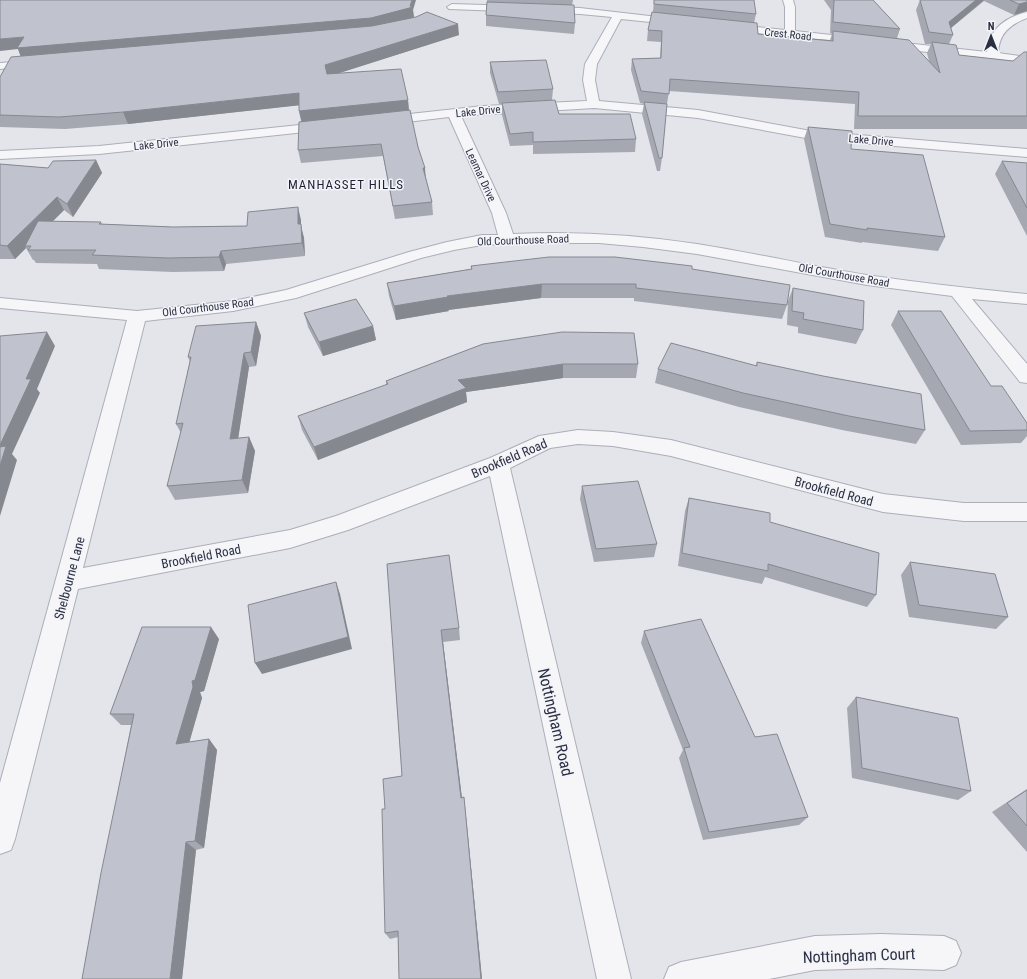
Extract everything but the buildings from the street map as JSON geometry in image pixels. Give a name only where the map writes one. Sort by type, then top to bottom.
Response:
[{"type":"street","points":[[788,0],[790,7],[790,34]]},
{"type":"street","points":[[450,6],[540,9],[618,15],[689,23]]},
{"type":"street","points":[[594,104],[589,80],[591,64],[618,15]]},
{"type":"street","points":[[992,56],[992,45],[997,33],[1002,27],[1027,15]]},
{"type":"street","name":"Crest Road","points":[[720,26],[1027,60]]},
{"type":"street","points":[[0,66],[47,62]]},
{"type":"street","name":"Lake Drive","points":[[366,122],[530,106],[594,104],[698,114],[811,135],[1027,153]]},
{"type":"street","name":"Leamar Drive","points":[[453,113],[499,213],[507,239]]},
{"type":"street","name":"Lake Drive","points":[[0,155],[99,150],[343,125]]},
{"type":"street","name":"Old Courthouse Road","points":[[0,303],[137,316],[233,306],[283,296],[415,255],[453,245],[482,240],[599,238],[697,249],[867,280],[957,292],[1027,299]]},
{"type":"street","points":[[957,292],[1027,377]]},
{"type":"street","name":"Shelbourne Lane","points":[[0,839],[137,316]]},
{"type":"street","name":"Brookfield Road","points":[[68,581],[290,539],[340,524],[498,464],[546,441],[578,437],[613,439],[671,448],[883,503],[964,512],[1027,512]]},
{"type":"street","name":"Nottingham Road","points":[[498,464],[614,979]]},
{"type":"street","name":"Nottingham Court","points":[[681,979],[815,953],[880,951],[944,953]]},
{"type":"district","name":"MANHASSET HILLS","points":[[346,184]]}]
